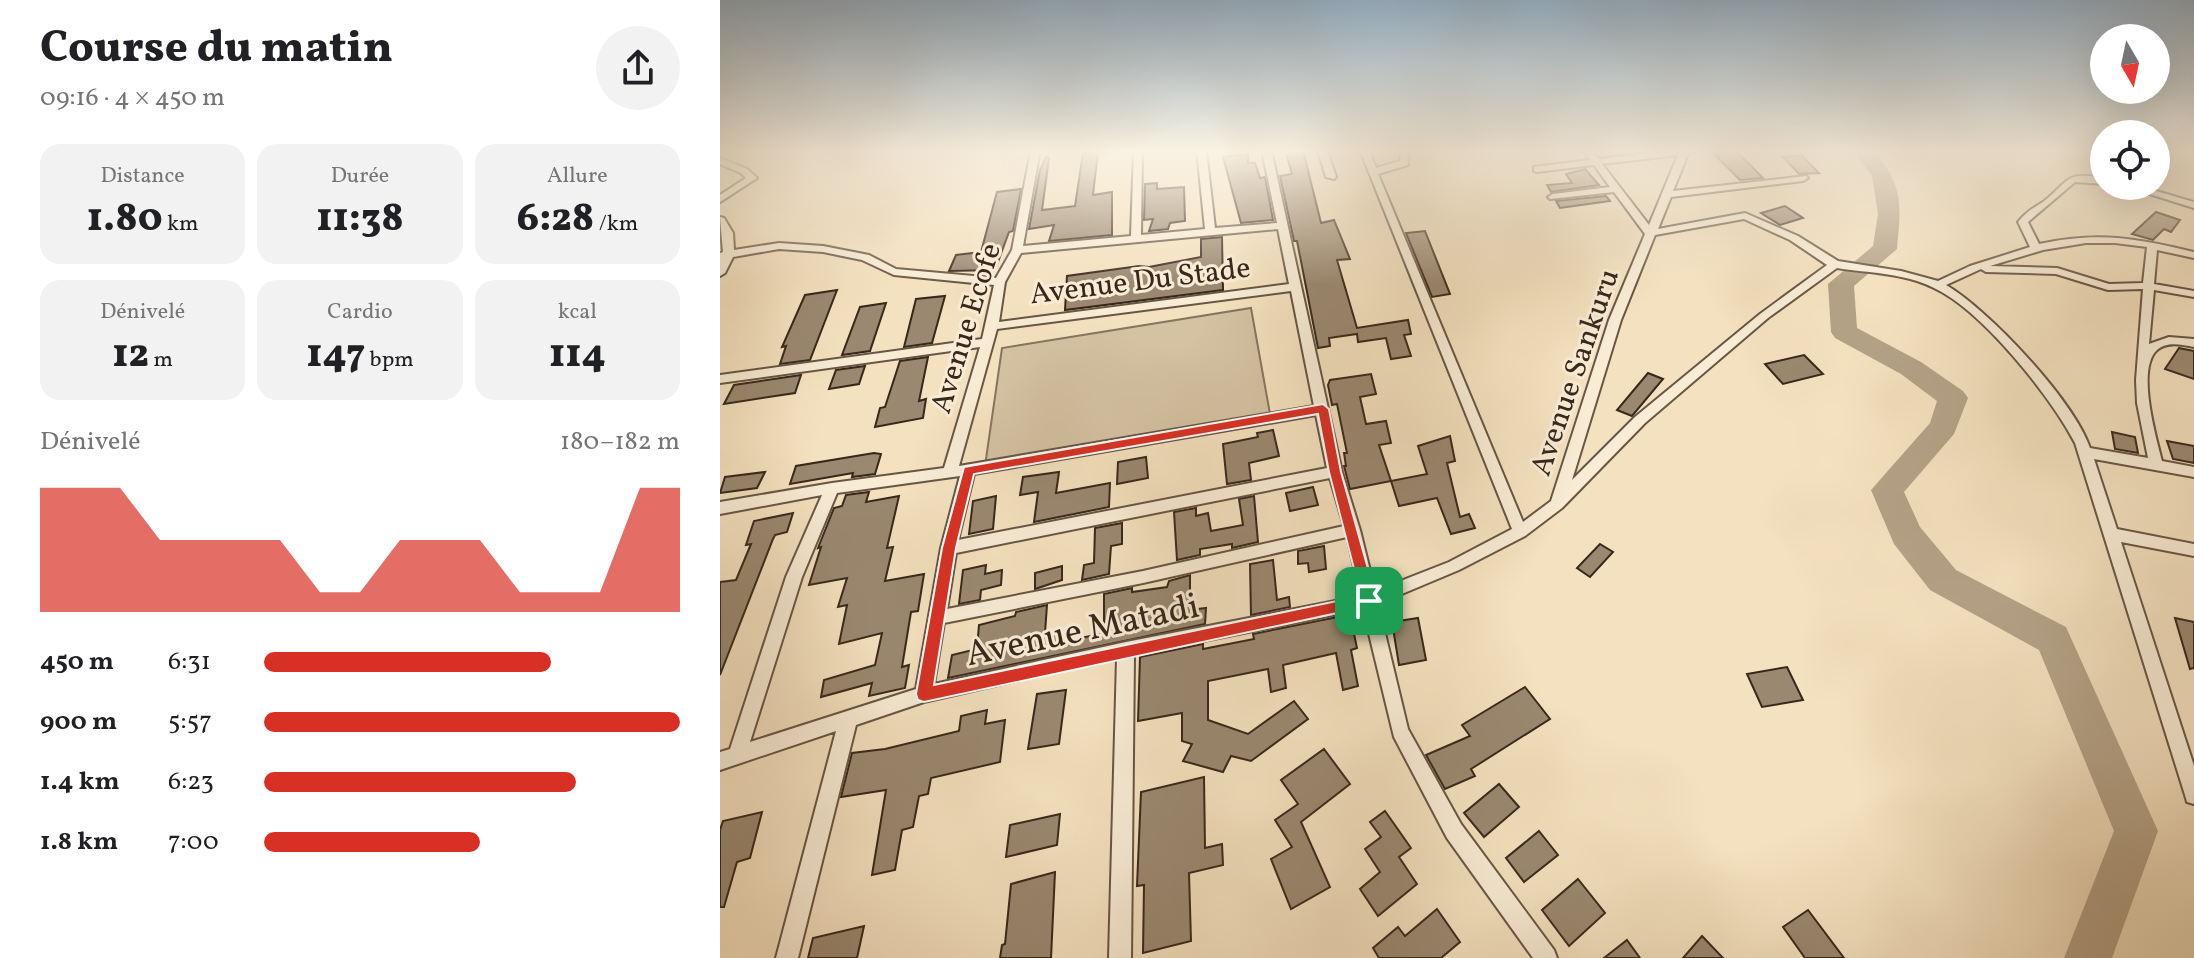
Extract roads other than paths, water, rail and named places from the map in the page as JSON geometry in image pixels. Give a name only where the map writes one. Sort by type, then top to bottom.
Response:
[{"type":"street","name":"Avenue Ecofe","points":[[950,472],[992,326],[1000,282],[1017,250],[1028,195]]},
{"type":"street","points":[[1136,239],[1137,195]]},
{"type":"street","points":[[1206,195],[1210,232]]},
{"type":"street","points":[[1276,195],[1335,472],[1353,530],[1400,731],[1454,831],[1546,958]]},
{"type":"street","points":[[1383,195],[1520,532]]},
{"type":"street","points":[[1553,197],[1571,195]]},
{"type":"street","points":[[1620,195],[1650,233],[1669,227],[1745,216],[1794,238],[1835,264],[1939,285],[2010,347],[2075,424],[2194,795]]},
{"type":"street","name":"Avenue Sankuru","points":[[1369,601],[1454,566],[1520,532],[1557,504],[1615,320],[1669,195]]},
{"type":"street","points":[[2037,250],[2023,222],[2053,195]]},
{"type":"street","points":[[2170,198],[2194,205]]},
{"type":"street","points":[[720,220],[726,228],[725,255],[720,273]]},
{"type":"street","points":[[1017,250],[1283,225]]},
{"type":"street","points":[[1939,285],[1953,276],[2037,250],[2100,239],[2152,245],[2194,255]]},
{"type":"street","points":[[2152,245],[2142,363],[2144,401],[2156,465]]},
{"type":"street","points":[[725,255],[779,246],[823,249],[865,257],[902,273],[1000,282]]},
{"type":"street","points":[[1557,504],[1640,420],[1764,316],[1835,264]]},
{"type":"street","points":[[1953,276],[1999,269],[2057,271],[2108,287],[2149,286],[2194,294]]},
{"type":"street","name":"Avenue Du Stade","points":[[992,326],[1295,287]]},
{"type":"street","points":[[2142,363],[2154,346],[2162,341],[2194,343]]},
{"type":"street","points":[[720,379],[986,342]]},
{"type":"street","points":[[720,508],[832,488],[968,470],[1323,409]]},
{"type":"street","points":[[2085,452],[2194,472]]},
{"type":"street","points":[[924,694],[949,548],[968,470]]},
{"type":"street","points":[[949,548],[1335,472]]},
{"type":"street","points":[[728,758],[794,577],[832,488]]},
{"type":"street","points":[[937,618],[1143,577],[1353,530]]},
{"type":"street","points":[[2112,534],[2194,550]]},
{"type":"street","name":"Avenue Matadi","points":[[728,758],[924,694],[1126,649],[1369,601]]},
{"type":"street","points":[[1120,958],[1126,649]]},
{"type":"street","points":[[787,958],[848,720]]},
{"type":"waterway","points":[[1886,195],[1889,214],[1885,249],[1841,284],[1844,332],[1911,368],[1953,398],[1943,427],[1887,490],[1906,535],[1943,580],[2053,639],[2136,831],[2088,958]]}]
